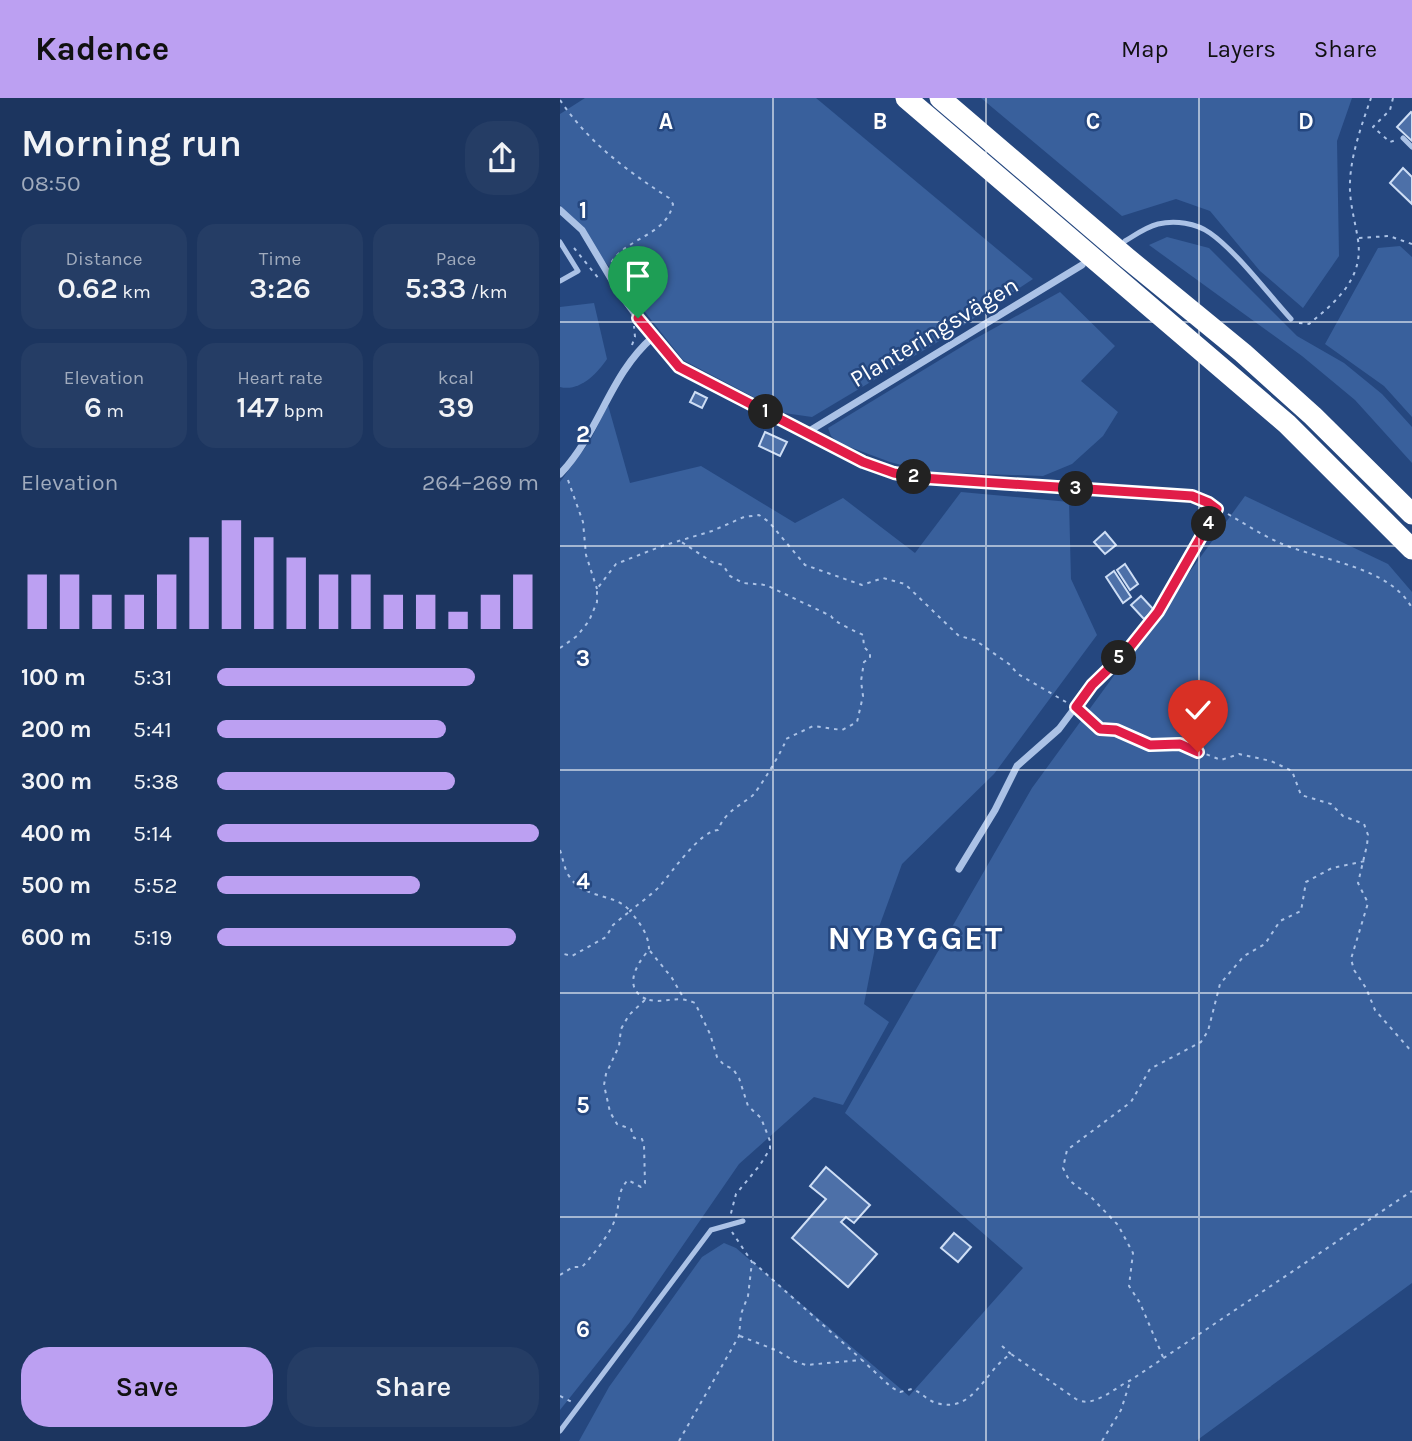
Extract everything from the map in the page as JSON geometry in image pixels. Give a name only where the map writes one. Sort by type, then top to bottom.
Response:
[{"type":"highway","points":[[906,98],[1287,424],[1412,549]]},
{"type":"highway","points":[[940,98],[1126,258],[1253,362],[1313,416],[1412,514]]},
{"type":"street","points":[[560,210],[582,230],[605,274],[679,367],[863,462],[911,477],[1192,496],[1217,509],[1158,612],[1126,652],[1092,685],[1059,729],[1017,766],[995,810],[959,869]]},
{"type":"street","name":"Planteringsvägen","points":[[806,433],[1082,265]]},
{"type":"street","points":[[562,472],[596,422],[616,381],[635,353],[653,337]]},
{"type":"lane","points":[[1403,138],[1412,146]]},
{"type":"lane","points":[[1125,241],[1159,223],[1182,222],[1197,227],[1209,233],[1228,250],[1291,319]]},
{"type":"lane","points":[[560,281],[578,271],[561,247]]},
{"type":"lane","points":[[560,1431],[711,1230],[743,1222]]},
{"type":"path","points":[[1291,319],[1309,324],[1344,292],[1356,267],[1358,238],[1351,209],[1350,181],[1371,98]]},
{"type":"path","points":[[1393,98],[1390,110],[1373,127],[1390,142],[1403,138]]},
{"type":"path","points":[[560,100],[579,128],[600,148],[669,198],[673,205],[671,216],[665,224],[618,254],[600,279],[570,243]]},
{"type":"path","points":[[1358,238],[1371,235],[1389,236],[1412,244]]},
{"type":"path","points":[[627,351],[635,337],[629,319]]},
{"type":"path","points":[[560,648],[577,636],[594,614],[597,589],[586,555],[583,522],[562,472]]},
{"type":"path","points":[[1217,509],[1278,542],[1383,579],[1404,596],[1412,608]]},
{"type":"path","points":[[597,589],[616,564],[679,540],[712,531],[744,517],[759,515],[769,522],[805,565],[862,585],[883,578],[905,584],[959,635],[975,640],[1009,664],[1018,674],[1076,707],[1100,729],[1116,730],[1150,745],[1180,744],[1221,760],[1239,754],[1271,761],[1292,771],[1301,795],[1331,804],[1343,816],[1364,824],[1368,835],[1365,861],[1358,883],[1367,903],[1351,959],[1375,1010],[1412,1052]]},
{"type":"path","points":[[560,953],[572,956],[606,937],[613,925],[660,885],[695,844],[712,830],[718,830],[727,813],[752,796],[783,751],[786,739],[813,726],[842,730],[857,722],[863,696],[861,681],[864,662],[870,658],[870,653],[864,647],[863,635],[782,591],[766,585],[743,583],[730,576],[723,565],[712,562],[679,540]]},
{"type":"path","points":[[560,850],[564,866],[577,887],[626,906],[647,935],[649,950],[684,998]]},
{"type":"path","points":[[1164,1358],[1140,1303],[1129,1286],[1133,1253],[1118,1225],[1092,1198],[1069,1180],[1063,1168],[1067,1150],[1131,1102],[1150,1069],[1201,1042],[1208,1031],[1220,984],[1244,956],[1265,944],[1280,921],[1301,911],[1306,882],[1332,868],[1365,861]]},
{"type":"path","points":[[649,950],[638,962],[634,974],[633,984],[639,996],[660,1001],[684,998],[695,1003],[710,1034],[717,1057],[724,1065],[733,1069],[739,1078],[748,1106],[761,1118],[770,1141],[770,1149],[760,1165],[736,1194],[728,1226],[752,1262],[891,1387],[901,1392],[912,1389],[940,1404],[961,1403],[971,1398],[1000,1361],[1012,1354]]},
{"type":"path","points":[[560,1275],[573,1267],[582,1267],[594,1254],[616,1219],[621,1187],[628,1181],[641,1187],[645,1184],[642,1139],[634,1138],[631,1129],[617,1124],[610,1112],[604,1085],[619,1046],[621,1030],[629,1015],[646,999]]},
{"type":"path","points":[[1002,1346],[1083,1403],[1091,1402],[1131,1380],[1412,1191]]},
{"type":"path","points":[[679,1441],[739,1336],[752,1262]]},
{"type":"path","points":[[739,1336],[806,1365],[862,1360]]},
{"type":"path","points":[[1102,1441],[1121,1410],[1131,1380]]},
{"type":"path","points":[[560,1396],[579,1406]]},
{"type":"shaded area","points":[[585,98],[816,98],[1033,279],[941,340],[812,417],[784,413],[683,360],[560,205],[560,114]]},
{"type":"shaded area","points":[[981,98],[1352,98],[1337,141],[1339,256],[1303,308],[1260,271],[1210,211],[1176,199],[1122,216]]},
{"type":"shaded area","points":[[1167,237],[1209,248],[1297,336],[1344,363],[1382,394],[1412,427],[1412,463],[1355,400],[1302,356],[1149,245]]},
{"type":"shaded area","points":[[1400,246],[1412,257],[1412,417],[1384,386],[1325,344],[1378,248]]},
{"type":"shaded area","points":[[1060,292],[1115,346],[1081,381],[1118,412],[1103,436],[1072,464],[1043,476],[928,472],[890,462],[839,443],[831,436],[828,428],[971,341]]},
{"type":"shaded area","points":[[594,303],[607,359],[593,376],[581,384],[560,387],[560,307]]},
{"type":"shaded area","points":[[608,405],[630,483],[701,466],[795,523],[843,498],[915,553],[961,492],[1069,502],[1071,579],[1097,635],[994,774],[902,864],[879,927],[864,1004],[889,1022],[843,1105],[814,1097],[739,1164],[630,1322],[560,1410],[560,482],[590,441]]},
{"type":"shaded area","points":[[1245,496],[1388,564],[1412,592],[1412,1283],[1196,1441],[579,1441],[609,1387],[702,1257],[724,1243],[736,1248],[909,1396],[1023,1268],[845,1113],[1032,788]]},
{"type":"building","points":[[1412,113],[1412,141],[1397,127]]},
{"type":"building","points":[[1403,168],[1412,177],[1412,204],[1390,183]]},
{"type":"building","points":[[695,392],[707,398],[702,408],[690,402]]},
{"type":"building","points":[[765,432],[787,442],[780,456],[759,446]]},
{"type":"building","points":[[1105,532],[1116,545],[1105,554],[1094,542]]},
{"type":"building","points":[[1125,564],[1138,584],[1130,590],[1117,570]]},
{"type":"building","points":[[1114,571],[1131,597],[1123,603],[1106,577]]},
{"type":"building","points":[[1141,596],[1154,610],[1144,619],[1131,605]]},
{"type":"building","points":[[826,1167],[870,1205],[854,1223],[846,1217],[841,1222],[877,1254],[848,1287],[792,1238],[826,1199],[810,1186]]},
{"type":"building","points":[[954,1233],[971,1247],[958,1262],[941,1248]]},
{"type":"district","name":"NYBYGGET","points":[[916,938]]},
{"type":"route","points":[[638,318],[679,367],[863,462],[894,473],[922,478],[1192,496],[1217,509],[1158,612],[1126,652],[1092,685],[1076,707],[1100,729],[1116,730],[1150,745],[1180,744],[1198,752]]}]
